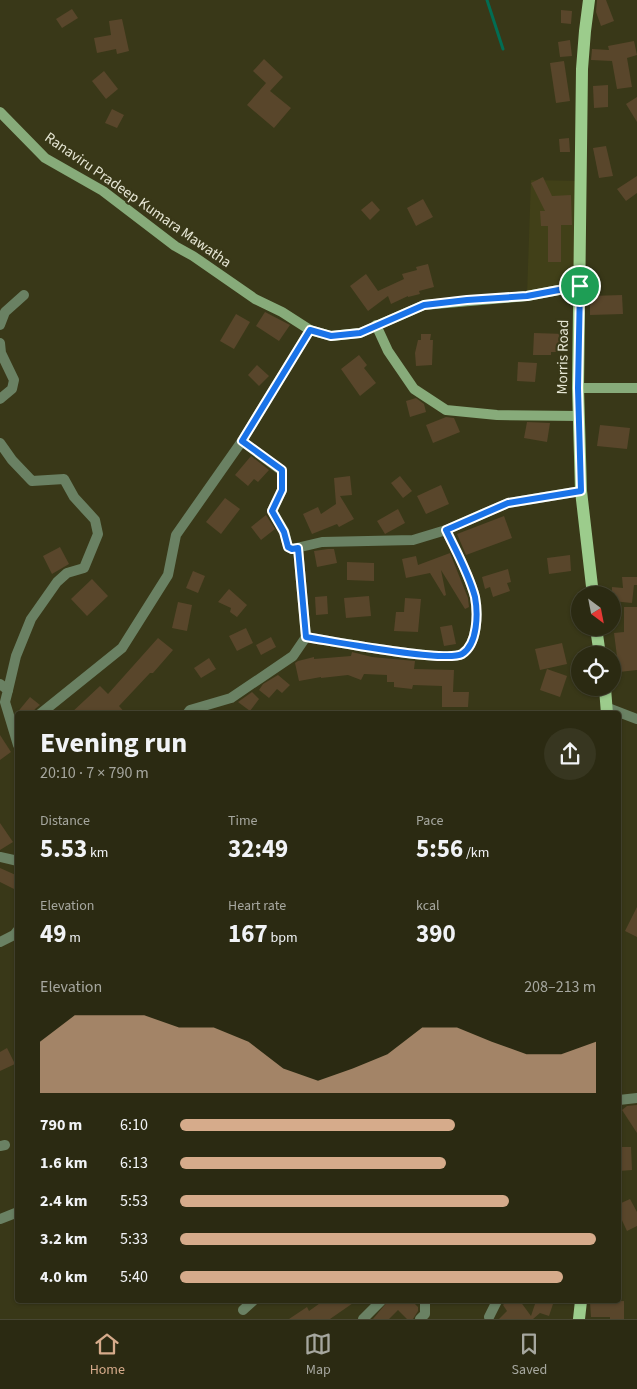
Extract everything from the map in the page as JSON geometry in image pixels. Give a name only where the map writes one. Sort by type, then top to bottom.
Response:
[{"type":"main road","name":"Morris Road","points":[[589,0],[582,70],[578,388],[581,491],[592,586]]},
{"type":"main road","points":[[606,696],[608,711]]},
{"type":"main road","points":[[579,1319],[581,1303]]},
{"type":"street","name":"Ranaviru Pradeep Kumara Mawatha","points":[[0,112],[45,158],[103,191],[175,246],[193,256],[255,299],[282,312],[310,330],[331,336],[360,333],[424,305],[527,296],[580,286]]},
{"type":"street","points":[[0,325],[5,312],[24,294]]},
{"type":"street","points":[[376,325],[388,351],[414,389],[446,410],[497,415],[579,416]]},
{"type":"street","points":[[44,711],[122,648],[168,575],[176,535],[242,441],[310,330]]},
{"type":"street","points":[[0,343],[1,353],[14,380],[12,389],[0,398]]},
{"type":"street","points":[[578,388],[637,388]]},
{"type":"street","points":[[242,441],[282,470],[282,490],[272,511],[284,532],[288,547],[292,549],[322,542],[413,540],[446,530],[508,503],[581,491]]},
{"type":"street","points":[[0,442],[12,460],[32,481],[64,478],[74,497],[96,520],[98,534],[84,568],[67,573],[57,582],[32,619],[16,656],[4,687],[5,702],[15,735]]},
{"type":"street","points":[[306,637],[417,654],[455,656],[464,653],[474,638],[476,628],[475,597],[446,530]]},
{"type":"street","points":[[189,711],[231,698],[293,656],[306,637],[298,548]]},
{"type":"street","points":[[621,715],[637,720]]},
{"type":"street","points":[[0,856],[15,860]]},
{"type":"street","points":[[0,942],[15,934]]},
{"type":"street","points":[[621,1100],[637,1098]]},
{"type":"street","points":[[0,1220],[15,1213]]},
{"type":"street","points":[[243,1310],[251,1303]]},
{"type":"street","points":[[363,1319],[379,1303]]},
{"type":"street","points":[[420,1319],[425,1314],[426,1303]]},
{"type":"street","points":[[489,1317],[496,1303]]},
{"type":"shaded area","points":[[531,180],[581,181],[580,286],[527,296]]},
{"type":"building","points":[[597,0],[606,0],[614,21],[601,26],[596,12]]},
{"type":"building","points":[[72,9],[78,18],[62,28],[56,19]]},
{"type":"building","points":[[561,10],[572,11],[571,24],[561,23]]},
{"type":"building","points":[[122,19],[129,51],[117,54],[116,49],[97,53],[94,38],[111,35],[109,21]]},
{"type":"building","points":[[570,40],[572,56],[560,57],[558,42]]},
{"type":"building","points":[[634,41],[637,55],[627,58],[632,87],[617,89],[612,61],[591,60],[592,49],[609,50],[608,46]]},
{"type":"building","points":[[264,59],[283,77],[270,91],[291,108],[274,128],[247,105],[266,83],[253,71]]},
{"type":"building","points":[[564,61],[570,101],[556,103],[550,63]]},
{"type":"building","points":[[104,71],[118,89],[106,99],[92,81]]},
{"type":"building","points":[[608,85],[608,107],[594,108],[593,86]]},
{"type":"building","points":[[637,97],[637,122],[626,104]]},
{"type":"building","points":[[112,109],[124,115],[117,128],[105,123]]},
{"type":"building","points":[[569,138],[570,152],[560,152],[559,139]]},
{"type":"building","points":[[606,146],[613,176],[599,178],[593,148]]},
{"type":"building","points":[[637,176],[637,193],[626,201],[617,189]]},
{"type":"building","points":[[543,177],[552,196],[571,195],[572,225],[561,225],[561,262],[548,262],[548,226],[541,226],[540,211],[545,211],[531,183]]},
{"type":"building","points":[[423,199],[433,217],[416,226],[407,208]]},
{"type":"building","points":[[372,201],[380,210],[370,220],[361,210]]},
{"type":"building","points":[[428,264],[434,287],[419,291],[420,294],[408,296],[391,304],[388,296],[368,311],[350,286],[366,274],[378,291],[404,279],[402,274],[417,270],[416,267]]},
{"type":"building","points":[[622,295],[623,314],[590,315],[590,296]]},
{"type":"building","points":[[265,312],[290,325],[279,341],[256,326]]},
{"type":"building","points":[[236,314],[250,322],[234,349],[220,341]]},
{"type":"building","points":[[534,333],[565,334],[565,352],[551,352],[551,355],[533,355]]},
{"type":"building","points":[[421,334],[431,334],[430,340],[433,340],[432,365],[416,366],[415,353],[418,340],[421,340]]},
{"type":"building","points":[[359,355],[367,365],[364,368],[376,383],[360,396],[341,369]]},
{"type":"building","points":[[518,362],[537,363],[535,382],[517,381]]},
{"type":"building","points":[[257,365],[269,376],[259,386],[248,375]]},
{"type":"building","points":[[416,398],[424,404],[426,412],[410,417],[406,401]]},
{"type":"building","points":[[446,417],[454,418],[460,432],[433,443],[426,425]]},
{"type":"building","points":[[527,422],[550,423],[547,442],[524,438]]},
{"type":"building","points":[[600,425],[630,428],[627,449],[597,446]]},
{"type":"building","points":[[251,456],[269,470],[258,482],[254,479],[248,486],[235,475]]},
{"type":"building","points":[[350,476],[352,495],[340,496],[354,519],[339,527],[337,524],[312,534],[303,514],[318,507],[321,514],[336,504],[334,478]]},
{"type":"building","points":[[400,476],[412,491],[403,498],[391,483]]},
{"type":"building","points":[[441,485],[449,504],[426,514],[417,496]]},
{"type":"building","points":[[225,498],[240,509],[221,534],[206,522]]},
{"type":"building","points":[[398,509],[405,523],[385,534],[377,521]]},
{"type":"building","points":[[266,515],[275,529],[261,540],[251,527]]},
{"type":"building","points":[[504,516],[512,538],[466,555],[457,534]]},
{"type":"building","points":[[60,547],[69,564],[52,574],[43,556]]},
{"type":"building","points":[[334,549],[337,563],[317,567],[314,551]]},
{"type":"building","points":[[450,553],[468,598],[469,607],[465,609],[441,570],[446,595],[444,596],[430,573],[406,578],[402,559],[416,556],[418,565]]},
{"type":"building","points":[[570,555],[571,571],[549,574],[547,558]]},
{"type":"building","points":[[347,562],[374,563],[374,581],[347,580]]},
{"type":"building","points":[[508,569],[511,582],[507,583],[510,591],[493,597],[490,587],[485,589],[482,577]]},
{"type":"building","points":[[193,571],[205,576],[198,593],[186,588]]},
{"type":"building","points":[[622,577],[637,577],[637,585],[634,585],[632,603],[621,602],[621,588],[623,588]]},
{"type":"building","points":[[92,579],[108,596],[87,616],[71,599]]},
{"type":"building","points":[[229,589],[247,605],[237,617],[230,612],[231,608],[218,602]]},
{"type":"building","points":[[327,596],[328,614],[316,615],[315,597]]},
{"type":"building","points":[[369,596],[371,616],[346,618],[344,598]]},
{"type":"building","points":[[405,598],[421,599],[418,632],[394,631],[396,612],[404,612]]},
{"type":"building","points":[[178,602],[192,605],[187,631],[172,628]]},
{"type":"building","points":[[624,607],[637,607],[637,670],[621,672],[621,646],[616,646],[614,636],[621,636],[621,632],[624,632]]},
{"type":"building","points":[[452,625],[456,644],[444,646],[440,627]]},
{"type":"building","points":[[246,628],[253,643],[237,651],[229,636]]},
{"type":"building","points":[[271,637],[276,647],[261,655],[256,645]]},
{"type":"building","points":[[158,638],[173,650],[153,673],[150,673],[119,706],[123,711],[73,711],[100,686],[108,694]]},
{"type":"building","points":[[562,643],[567,664],[540,670],[535,649]]},
{"type":"building","points":[[352,652],[372,657],[415,661],[414,669],[454,670],[453,692],[469,692],[468,707],[442,707],[442,686],[413,685],[412,689],[394,687],[394,682],[387,682],[387,675],[364,674],[361,680],[348,675],[299,681],[295,663],[298,661],[314,657],[314,659],[351,656]]},
{"type":"building","points":[[209,658],[216,669],[201,678],[194,668]]},
{"type":"building","points":[[547,669],[567,676],[560,697],[540,690]]},
{"type":"building","points":[[278,675],[290,685],[282,693],[277,689],[269,698],[259,690],[263,684]]},
{"type":"building","points":[[252,692],[259,699],[250,711],[238,702]]},
{"type":"building","points":[[30,697],[40,705],[34,711],[18,711]]},
{"type":"building","points":[[0,735],[11,752],[0,760]]},
{"type":"building","points":[[0,823],[13,842],[0,850]]},
{"type":"building","points":[[0,868],[15,875],[14,889],[0,882]]},
{"type":"building","points":[[637,907],[637,937],[625,931]]},
{"type":"building","points":[[7,1048],[15,1064],[0,1071],[0,1052]]},
{"type":"building","points":[[637,1105],[637,1133],[622,1110],[627,1106]]},
{"type":"building","points":[[621,1147],[631,1147],[632,1170],[621,1171]]},
{"type":"building","points":[[630,1199],[637,1212],[637,1226],[627,1231],[621,1218],[621,1203]]},
{"type":"building","points":[[621,1301],[624,1301],[624,1319],[591,1317],[590,1303],[621,1303]]},
{"type":"building","points":[[320,1303],[353,1303],[330,1319],[289,1319],[307,1307],[309,1311]]},
{"type":"building","points":[[386,1303],[414,1303],[418,1307],[418,1311],[413,1319],[407,1319],[398,1310],[389,1319],[373,1319]]},
{"type":"building","points":[[505,1303],[521,1303],[531,1316],[535,1303],[553,1303],[549,1316],[540,1313],[533,1319],[499,1319],[507,1311],[503,1305]]},
{"type":"waterway","points":[[487,0],[503,49]]},
{"type":"route","points":[[580,286],[578,388],[581,491],[508,503],[446,530],[475,597],[476,628],[474,638],[464,653],[455,656],[417,654],[306,637],[298,548],[292,549],[288,547],[284,532],[272,511],[282,490],[282,470],[242,441],[310,330],[331,336],[360,333],[424,305],[527,296],[580,286]]}]
